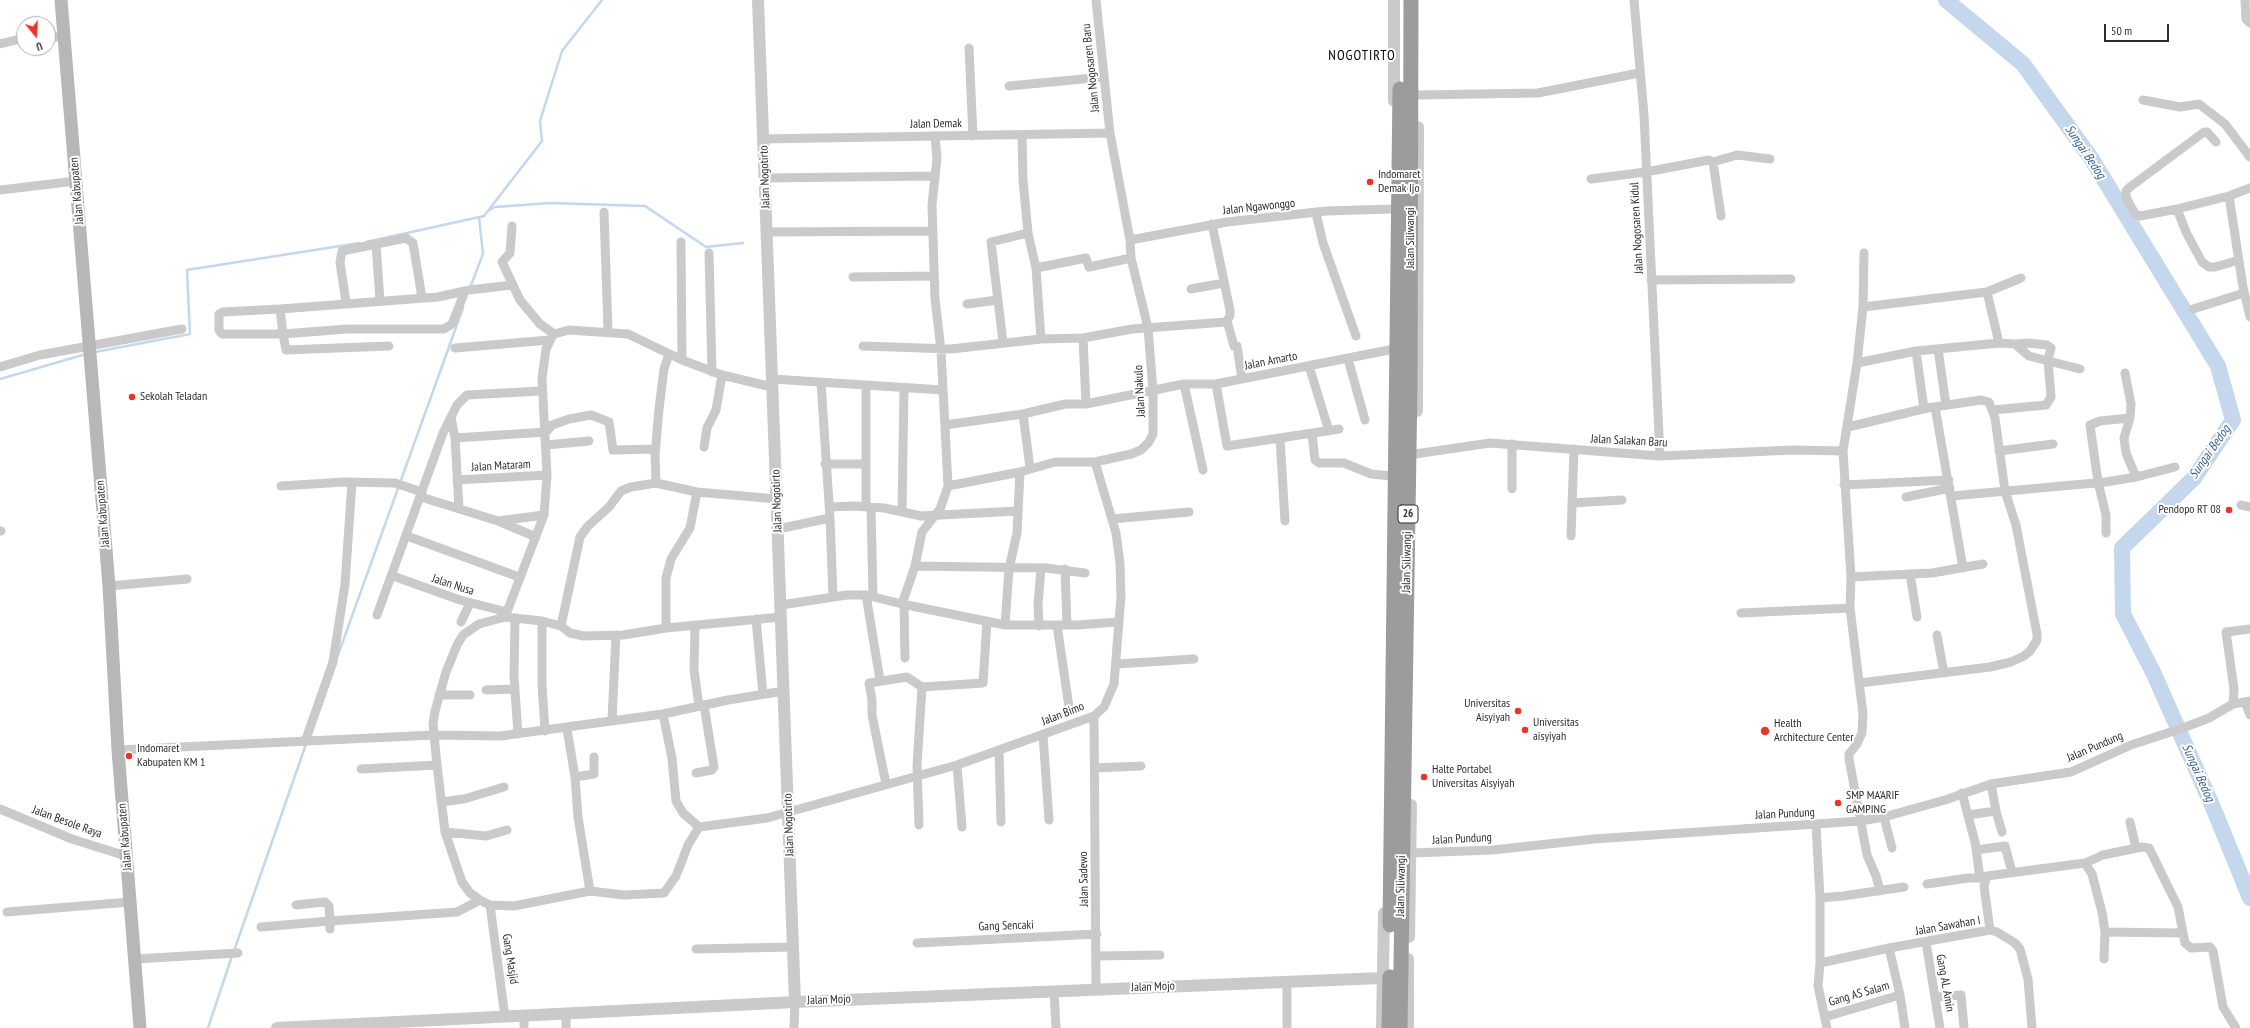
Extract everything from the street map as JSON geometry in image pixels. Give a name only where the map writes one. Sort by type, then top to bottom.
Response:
[{"type":"highway","name":"Jalan Siliwangi","points":[[1389,1028],[1387,902],[1405,148],[1406,29],[1401,0]]},
{"type":"highway","name":"Jalan Siliwangi","points":[[1406,29],[1411,0]]},
{"type":"highway","name":"Jalan Siliwangi","points":[[1400,1028],[1404,937],[1414,385],[1405,148]]},
{"type":"main road","name":"Jalan Kabupaten","points":[[61,0],[109,586],[118,750],[140,1028]]},
{"type":"street","name":"Jalan Nogotirto","points":[[758,0],[795,1002]]},
{"type":"street","name":"Jalan Nogosaren Baru","points":[[1096,0],[1110,133]]},
{"type":"street","points":[[1394,0],[1405,148]]},
{"type":"street","points":[[1382,1028],[1382,978],[1387,902],[1387,613],[1392,476],[1394,349],[1393,209],[1405,148],[1418,95],[1417,0]]},
{"type":"street","name":"Jalan Nogosaren Kidul","points":[[1634,0],[1646,172],[1660,456]]},
{"type":"street","points":[[2245,0],[2246,19],[2250,23]]},
{"type":"street","points":[[56,37],[64,37]]},
{"type":"street","points":[[0,44],[16,40]]},
{"type":"street","points":[[969,48],[973,136]]},
{"type":"street","points":[[1418,95],[1538,93],[1639,73]]},
{"type":"street","points":[[1009,86],[1104,77]]},
{"type":"street","points":[[2143,100],[2180,108],[2199,104],[2225,124],[2248,151]]},
{"type":"street","points":[[2216,142],[2207,132],[2204,132],[2126,191],[2126,197],[2136,214],[2140,216],[2177,209],[2229,196],[2250,188]]},
{"type":"street","name":"Jalan Demak","points":[[763,139],[1110,133]]},
{"type":"street","name":"Jalan Nakulo","points":[[948,486],[1020,472],[1055,462],[1095,462],[1131,454],[1141,450],[1149,442],[1153,434],[1153,391],[1148,328],[1131,258],[1130,240],[1110,133]]},
{"type":"street","points":[[1022,134],[1023,180],[1028,233],[1036,268],[1041,339]]},
{"type":"street","points":[[905,658],[903,605],[915,566],[922,532],[940,509],[948,486],[941,350],[934,276],[934,176],[937,158],[935,136]]},
{"type":"street","points":[[1591,179],[1646,172],[1706,160],[1713,162],[1737,156],[1770,159]]},
{"type":"street","points":[[1713,162],[1721,216]]},
{"type":"street","points":[[765,178],[934,176]]},
{"type":"street","points":[[0,190],[76,180]]},
{"type":"street","points":[[2229,196],[2244,293],[2250,317]]},
{"type":"street","name":"Jalan Ngawonggo","points":[[1130,240],[1212,224],[1316,212],[1393,209]]},
{"type":"street","points":[[2177,209],[2192,246],[2202,262],[2209,267],[2215,267],[2239,260]]},
{"type":"street","points":[[604,212],[608,331]]},
{"type":"street","points":[[1316,212],[1324,243],[1356,336]]},
{"type":"street","points":[[863,346],[941,350],[1003,342],[1083,338],[1148,328],[1221,323],[1227,321],[1230,316],[1212,224]]},
{"type":"street","points":[[512,226],[510,253],[501,261],[512,286],[524,305],[552,337]]},
{"type":"street","points":[[767,232],[933,231]]},
{"type":"street","points":[[1003,342],[992,242],[1028,233]]},
{"type":"street","points":[[346,303],[340,262],[342,251],[406,238],[413,242],[422,298]]},
{"type":"street","points":[[681,242],[682,360]]},
{"type":"street","points":[[376,244],[380,301]]},
{"type":"street","points":[[709,253],[712,372]]},
{"type":"street","points":[[1864,253],[1863,307],[1857,363],[1843,451],[1850,578],[1850,608],[1863,714],[1862,733],[1857,744],[1849,754],[1849,759],[1868,860],[1876,876],[1880,891]]},
{"type":"street","points":[[1036,268],[1086,258],[1090,268],[1131,258]]},
{"type":"street","points":[[853,277],[934,276]]},
{"type":"street","points":[[1863,307],[1987,292],[2021,278]]},
{"type":"street","points":[[1651,280],[1791,279]]},
{"type":"street","points":[[1192,289],[1224,283]]},
{"type":"street","points":[[470,290],[452,324],[444,329],[347,329],[283,334],[222,334],[219,330],[219,314],[223,312],[422,298],[470,290],[512,286]]},
{"type":"street","points":[[1987,292],[1999,343]]},
{"type":"street","points":[[2193,309],[2244,293]]},
{"type":"street","points":[[967,304],[998,300]]},
{"type":"street","points":[[280,309],[286,350],[389,346]]},
{"type":"street","points":[[1227,321],[1234,346],[1237,346],[1242,379]]},
{"type":"street","points":[[0,367],[40,355],[89,350],[182,329]]},
{"type":"street","points":[[455,348],[552,337],[569,330],[608,331],[636,337],[682,360],[722,375],[772,383],[821,383],[943,390]]},
{"type":"street","points":[[506,615],[544,515],[547,475],[546,432],[541,391],[546,349],[552,337]]},
{"type":"street","points":[[1083,338],[1086,404]]},
{"type":"street","points":[[1857,363],[1916,351],[1999,343],[2028,343],[2047,345],[2051,348],[2048,360],[2051,397],[2049,402],[2042,405],[1993,410]]},
{"type":"street","points":[[2015,344],[2030,356],[2080,370]]},
{"type":"street","name":"Jalan Amarto","points":[[945,425],[1023,414],[1064,404],[1086,404],[1184,384],[1216,384],[1394,349]]},
{"type":"street","points":[[1938,349],[1946,405]]},
{"type":"street","points":[[1916,351],[1924,409]]},
{"type":"street","points":[[656,483],[656,449],[664,369],[669,354]]},
{"type":"street","points":[[1348,359],[1364,420]]},
{"type":"street","points":[[1309,366],[1329,431]]},
{"type":"street","points":[[2125,373],[2131,404],[2130,418],[2124,438],[2126,454],[2136,477]]},
{"type":"street","points":[[704,447],[707,428],[716,410],[722,375]]},
{"type":"street","points":[[821,383],[825,464],[830,518],[833,597]]},
{"type":"street","points":[[1184,384],[1203,470]]},
{"type":"street","points":[[1216,384],[1226,445],[1235,446],[1338,429]]},
{"type":"street","points":[[1408,1028],[1404,937],[1411,853],[1412,577],[1415,454],[1414,385]]},
{"type":"street","points":[[866,386],[866,464],[870,595],[880,680]]},
{"type":"street","points":[[902,511],[904,388]]},
{"type":"street","points":[[378,615],[443,433],[457,405],[467,395],[541,391]]},
{"type":"street","points":[[1848,427],[1946,405],[1986,400],[1991,404],[2005,490],[2016,525],[2037,640],[2030,651],[2017,660],[1990,667],[1860,683]]},
{"type":"street","points":[[1935,407],[1963,568]]},
{"type":"street","points":[[1023,414],[1030,468]]},
{"type":"street","points":[[455,438],[546,432],[552,425],[591,415],[609,422],[613,450],[656,449]]},
{"type":"street","points":[[451,417],[455,438],[459,508]]},
{"type":"street","points":[[2106,533],[2106,515],[2098,482],[2090,425],[2100,421],[2130,418]]},
{"type":"street","points":[[1312,433],[1315,460],[1319,463],[1344,463],[1371,474],[1392,476]]},
{"type":"street","points":[[1280,438],[1285,521]]},
{"type":"street","points":[[546,445],[588,441]]},
{"type":"street","name":"Jalan Salakan Baru","points":[[1415,454],[1490,443],[1660,456],[1793,450],[1843,451]]},
{"type":"street","points":[[1512,444],[1512,489]]},
{"type":"street","points":[[1999,451],[2053,444]]},
{"type":"street","points":[[1571,536],[1574,449]]},
{"type":"street","name":"Jalan Bimo","points":[[699,827],[767,818],[957,765],[1094,716],[1104,707],[1114,684],[1117,664],[1118,622],[1120,612],[1120,563],[1112,519],[1095,462]]},
{"type":"street","points":[[825,464],[866,464]]},
{"type":"street","points":[[1844,485],[2005,490],[2098,482],[2136,477],[2175,467]]},
{"type":"street","points":[[1005,625],[1009,569],[1017,533],[1020,472]]},
{"type":"street","name":"Jalan Mataram","points":[[457,480],[547,475]]},
{"type":"street","points":[[309,742],[333,662],[346,584],[352,482]]},
{"type":"street","points":[[281,486],[352,482],[398,484],[459,508],[498,521],[536,537]]},
{"type":"street","points":[[561,626],[580,537],[588,526],[609,507],[621,491],[630,487],[656,483],[697,492],[777,499]]},
{"type":"street","points":[[1906,497],[1950,488]]},
{"type":"street","points":[[666,628],[666,578],[671,559],[690,528],[697,492]]},
{"type":"street","points":[[1572,503],[1622,500]]},
{"type":"street","points":[[829,507],[902,511],[916,516],[1018,511]]},
{"type":"street","points":[[1112,519],[1189,512]]},
{"type":"street","points":[[498,521],[544,515]]},
{"type":"street","points":[[778,530],[830,518]]},
{"type":"street","points":[[407,536],[519,578]]},
{"type":"street","points":[[1850,578],[1932,573],[1983,564]]},
{"type":"street","points":[[915,566],[1009,569],[1041,568],[1065,569],[1085,573]]},
{"type":"street","points":[[1040,626],[1038,605],[1041,568]]},
{"type":"street","points":[[1065,569],[1067,625]]},
{"type":"street","points":[[1910,574],[1917,616]]},
{"type":"street","name":"Jalan Nusa","points":[[393,576],[506,615]]},
{"type":"street","points":[[109,586],[187,579]]},
{"type":"street","points":[[663,714],[672,758],[676,802],[683,813],[699,827],[688,845],[676,876],[664,893],[624,895],[590,891],[514,906],[490,905],[470,893],[462,882],[446,832],[441,802],[434,736],[435,711],[439,695],[457,644],[463,635],[479,624],[506,615],[561,626],[570,633],[584,636],[616,635],[666,628],[756,619],[833,597],[870,595],[903,605],[1005,625],[1040,626],[1118,622]]},
{"type":"street","points":[[461,622],[470,603]]},
{"type":"street","points":[[1742,613],[1850,608]]},
{"type":"street","points":[[515,618],[514,689],[518,734]]},
{"type":"street","points":[[756,619],[763,694]]},
{"type":"street","points":[[542,621],[542,684],[545,731]]},
{"type":"street","points":[[886,784],[872,715],[872,700],[868,683],[907,677],[922,687],[983,683],[987,621]]},
{"type":"street","points":[[695,625],[694,670],[714,767],[712,770],[696,772]]},
{"type":"street","points":[[1057,625],[1069,707]]},
{"type":"street","points":[[2250,629],[2227,630],[2226,632],[2234,689],[2233,704],[2247,701],[2250,715]]},
{"type":"street","points":[[612,720],[616,635]]},
{"type":"street","points":[[1937,635],[1944,673]]},
{"type":"street","points":[[1117,664],[1194,659]]},
{"type":"street","points":[[919,824],[917,775],[922,687]]},
{"type":"street","points":[[486,690],[514,689]]},
{"type":"street","points":[[118,750],[434,736],[500,736],[567,729],[612,720],[663,714],[702,705],[784,691]]},
{"type":"street","points":[[439,695],[470,695]]},
{"type":"street","name":"Jalan Pundung","points":[[1411,853],[1493,850],[1594,839],[1816,825],[1884,817],[1944,800],[1991,784],[2070,772],[2095,759],[2209,718],[2233,704]]},
{"type":"street","name":"Jalan Sadewo","points":[[1094,716],[1096,989]]},
{"type":"street","points":[[567,729],[575,777],[578,817],[590,891]]},
{"type":"street","points":[[1043,735],[1049,820]]},
{"type":"street","points":[[999,751],[1001,822]]},
{"type":"street","points":[[575,777],[594,774],[594,758]]},
{"type":"street","points":[[361,769],[437,765]]},
{"type":"street","points":[[957,765],[962,827]]},
{"type":"street","points":[[1095,768],[1141,766]]},
{"type":"street","points":[[1991,784],[2002,832]]},
{"type":"street","points":[[441,802],[464,798],[504,787]]},
{"type":"street","points":[[1962,793],[1983,878],[1990,930]]},
{"type":"street","name":"Jalan Besole Raya","points":[[0,809],[72,839],[126,856]]},
{"type":"street","points":[[1968,815],[1996,810]]},
{"type":"street","points":[[1884,817],[1892,848]]},
{"type":"street","points":[[2130,822],[2136,848]]},
{"type":"street","points":[[1816,825],[1820,898],[1820,963],[1818,986],[1827,1028]]},
{"type":"street","points":[[446,832],[486,836],[507,830]]},
{"type":"street","points":[[1976,850],[2005,846],[2012,872]]},
{"type":"street","points":[[1927,884],[1983,878],[1990,875],[2085,863],[2103,855],[2148,847],[2152,852],[2178,907],[2182,933],[2187,946],[2210,947],[2214,951],[2224,1007],[2236,1028]]},
{"type":"street","points":[[2085,863],[2092,874],[2105,932],[2104,959]]},
{"type":"street","points":[[1820,898],[1904,887]]},
{"type":"street","points":[[261,927],[330,925],[457,912],[480,900]]},
{"type":"street","points":[[7,912],[130,902]]},
{"type":"street","points":[[296,905],[325,902],[329,906],[330,925]]},
{"type":"street","name":"Gang Masjid","points":[[490,905],[505,1016]]},
{"type":"street","name":"Jalan Sawahan I","points":[[1820,963],[1889,948],[1990,930],[1997,932],[2015,943],[2020,949],[2028,979],[2032,1028]]},
{"type":"street","points":[[2105,932],[2182,933]]},
{"type":"street","name":"Gang Sencaki","points":[[917,943],[1096,934]]},
{"type":"street","name":"Gang AL Amin","points":[[1926,942],[1940,1028]]},
{"type":"street","points":[[696,950],[793,947]]},
{"type":"street","points":[[1889,948],[1900,995],[1905,1028]]},
{"type":"street","points":[[135,959],[238,953]]},
{"type":"street","points":[[1096,956],[1160,955]]},
{"type":"street","name":"Jalan Mojo","points":[[277,1028],[505,1016],[524,1022],[566,1015],[795,1002],[1382,978]]},
{"type":"street","points":[[1287,982],[1287,1028]]},
{"type":"street","points":[[1054,991],[1056,1028]]},
{"type":"street","name":"Gang AS Salam","points":[[1825,1017],[1900,995]]},
{"type":"street","points":[[1936,997],[1961,995],[1964,1028]]},
{"type":"street","points":[[794,1028],[795,1002]]},
{"type":"street","points":[[566,1015],[566,1028]]},
{"type":"waterway","points":[[366,242],[484,216],[542,141],[540,121],[562,51],[602,0]]},
{"type":"waterway","name":"Sungai Bedog","points":[[1946,0],[2023,64],[2091,158],[2218,366],[2233,420],[2194,478],[2122,548],[2123,614],[2153,672],[2212,805],[2250,898]]},
{"type":"waterway","points":[[489,210],[495,207],[550,203],[645,206],[706,247],[743,243]]},
{"type":"waterway","points":[[470,288],[483,254],[479,217]]},
{"type":"waterway","points":[[95,352],[190,334],[187,270],[359,243]]},
{"type":"waterway","points":[[338,655],[463,308]]},
{"type":"waterway","points":[[0,379],[86,354]]},
{"type":"waterway","points":[[234,951],[306,744]]},
{"type":"waterway","points":[[208,1028],[232,956]]},
{"type":"place","name":"Indomaret Demak Ijo","points":[[1370,182]]},
{"type":"place","name":"Sekolah Teladan","points":[[132,397]]},
{"type":"place","name":"Pendopo RT 08","points":[[2229,510]]},
{"type":"place","name":"Universitas Aisyiyah","points":[[1518,711]]},
{"type":"place","name":"Universitas aisyiyah","points":[[1525,730]]},
{"type":"place","name":"Health Architecture Center","points":[[1765,731]]},
{"type":"place","name":"Indomaret Kabupaten KM 1","points":[[129,756]]},
{"type":"place","name":"Halte Portabel Universitas Aisyiyah","points":[[1424,777]]},
{"type":"place","name":"SMP MA'ARIF GAMPING","points":[[1838,803]]},
{"type":"district","name":"NOGOTIRTO","points":[[1362,56]]}]
